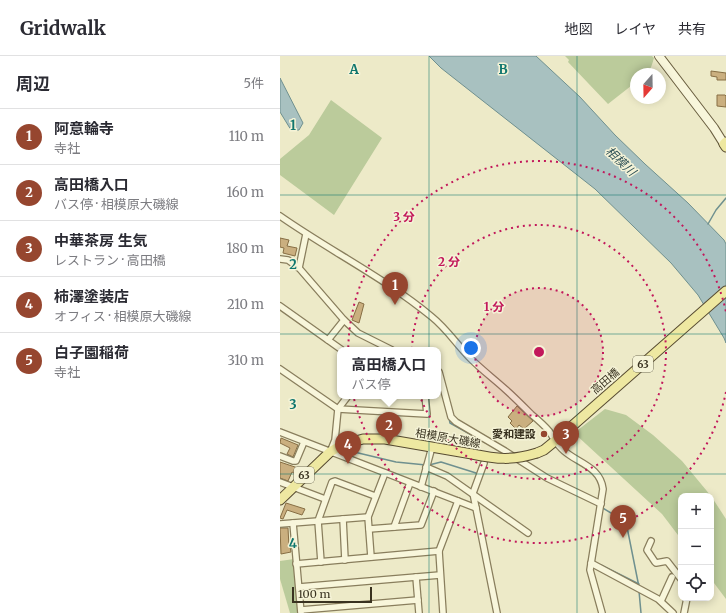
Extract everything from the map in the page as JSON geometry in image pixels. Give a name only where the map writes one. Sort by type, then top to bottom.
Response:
[{"type":"main road","points":[[659,56],[725,144]]},
{"type":"main road","name":"高田橋","points":[[557,439],[726,291]]},
{"type":"main road","name":"相模原大磯線","points":[[280,500],[330,452],[350,443],[369,438],[385,439],[507,459],[515,459],[537,453],[544,450],[557,439]]},
{"type":"street","points":[[280,216],[306,234],[400,292],[440,323],[481,369],[506,389],[557,439],[562,450],[586,464],[597,475],[601,480],[603,489],[590,570],[602,613]]},
{"type":"street","points":[[299,268],[306,234]]},
{"type":"street","points":[[280,259],[288,260],[299,268],[344,320],[358,333],[386,347]]},
{"type":"street","points":[[280,306],[338,347]]},
{"type":"street","points":[[328,340],[344,320]]},
{"type":"street","points":[[280,369],[338,409],[427,414],[425,399]]},
{"type":"street","points":[[441,382],[451,417],[456,422],[547,478],[600,507]]},
{"type":"street","points":[[330,452],[334,440],[338,409],[346,399]]},
{"type":"street","points":[[280,432],[476,508]]},
{"type":"street","points":[[280,456],[296,461],[304,442]]},
{"type":"street","points":[[421,487],[432,447]]},
{"type":"street","points":[[484,463],[473,493],[497,613]]},
{"type":"street","points":[[427,464],[473,493],[528,533]]},
{"type":"street","points":[[371,557],[368,517],[384,473]]},
{"type":"street","points":[[321,562],[318,521],[332,482],[334,481],[376,496]]},
{"type":"street","points":[[280,482],[325,499]]},
{"type":"street","points":[[394,527],[410,482]]},
{"type":"street","points":[[368,530],[421,525],[434,491]]},
{"type":"street","points":[[443,613],[439,551],[458,501]]},
{"type":"street","points":[[280,524],[368,517]]},
{"type":"street","points":[[343,519],[345,560]]},
{"type":"street","points":[[293,524],[301,612],[418,600]]},
{"type":"street","points":[[651,541],[647,550],[655,562],[668,561],[678,576]]},
{"type":"street","points":[[296,564],[439,551]]},
{"type":"street","points":[[591,563],[638,587],[661,601],[673,613]]},
{"type":"street","points":[[299,587],[440,576]]},
{"type":"street","points":[[661,601],[672,577]]},
{"type":"street","points":[[416,578],[418,613]]},
{"type":"street","points":[[684,613],[686,601]]},
{"type":"green space","points":[[565,56],[652,56],[654,58],[650,68],[630,68],[630,87],[608,104],[568,62],[569,60]]},
{"type":"green space","points":[[331,100],[382,138],[334,215],[280,175],[280,159],[309,135]]},
{"type":"green space","points":[[605,409],[626,415],[653,435],[682,461],[709,493],[678,493],[678,535],[662,514],[574,433]]},
{"type":"green space","points":[[714,501],[726,519],[726,599],[714,583]]},
{"type":"green space","points":[[294,559],[299,613],[290,613],[280,579],[280,561]]},
{"type":"water","name":"相模川","points":[[429,56],[536,56],[580,97],[615,135],[688,203],[724,240],[726,244],[726,343],[698,295],[671,263],[595,189],[441,68]]},
{"type":"water","points":[[280,78],[303,123],[299,130],[291,130],[280,112]]},
{"type":"building","points":[[711,71],[726,73],[726,80],[717,80],[717,77],[711,76]]},
{"type":"building","points":[[717,95],[726,96],[726,107],[717,106]]},
{"type":"building","points":[[280,238],[289,240],[287,246],[297,248],[295,256],[283,253],[284,248],[280,247]]},
{"type":"building","points":[[359,302],[364,304],[359,323],[352,320]]},
{"type":"building","points":[[517,406],[533,421],[524,429],[519,425],[516,429],[510,423],[512,421],[508,417]]},
{"type":"building","points":[[281,438],[298,445],[293,457],[287,454],[290,448],[280,443]]},
{"type":"building","points":[[280,462],[298,468],[296,474],[292,472],[288,481],[280,478]]},
{"type":"building","points":[[286,503],[305,509],[302,515],[287,510],[283,519],[280,518]]},
{"type":"building","points":[[280,528],[288,528],[289,547],[291,552],[281,554]]},
{"type":"waterway","points":[[708,224],[716,210],[726,198]]},
{"type":"waterway","points":[[449,418],[450,423],[486,443]]},
{"type":"waterway","points":[[350,451],[396,462],[426,465]]},
{"type":"waterway","points":[[429,465],[441,462],[476,473]]},
{"type":"waterway","points":[[601,507],[626,522],[639,587]]},
{"type":"waterway","points":[[601,565],[639,584]]},
{"type":"waterway","points":[[639,591],[641,613]]},
{"type":"place","name":"阿意輪寺","points":[[395,305]]},
{"type":"place","name":"愛和建設","points":[[544,434]]},
{"type":"place","name":"高田橋入口","points":[[389,445]]},
{"type":"place","name":"中華茶房 生気","points":[[566,454]]},
{"type":"place","name":"柿澤塗装店","points":[[348,464]]},
{"type":"place","name":"白子園稲荷","points":[[623,538]]}]
